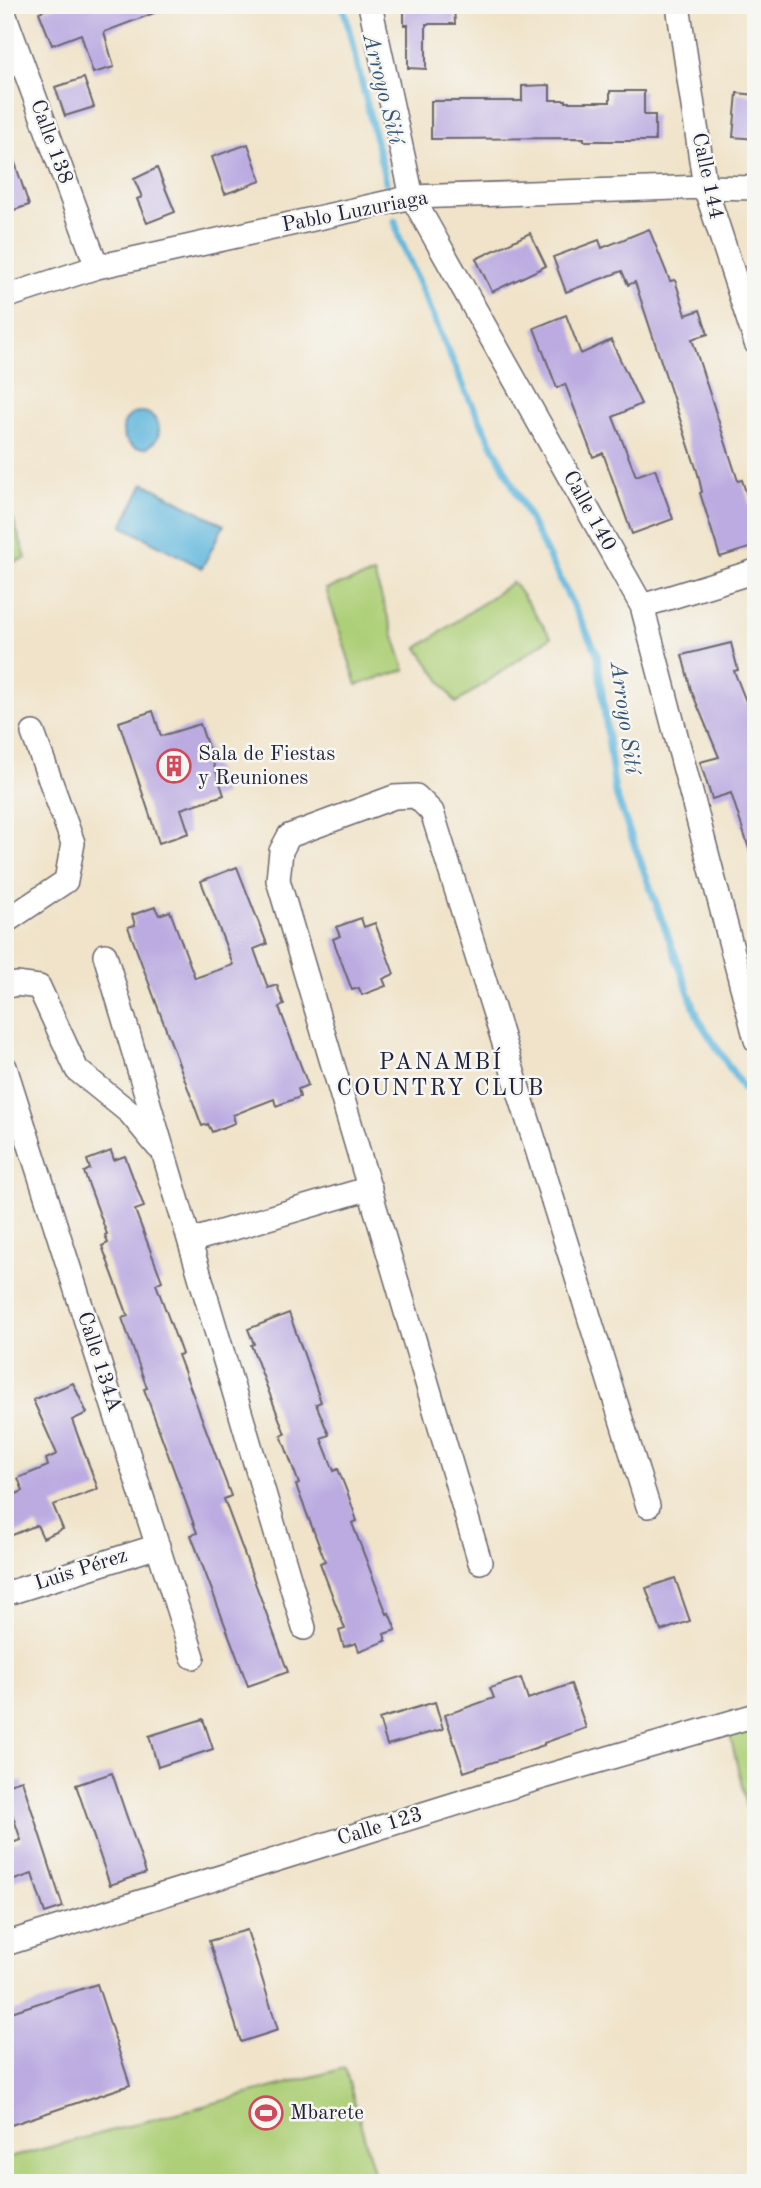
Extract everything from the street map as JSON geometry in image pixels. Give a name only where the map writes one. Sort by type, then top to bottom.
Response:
[{"type":"street","name":"Calle 140","points":[[370,5],[412,197],[642,606],[756,1040]]},
{"type":"street","name":"Calle 144","points":[[678,5],[705,187],[756,343]]},
{"type":"street","name":"Calle 138","points":[[5,16],[97,267]]},
{"type":"street","name":"Pablo Luzuriaga","points":[[5,297],[97,267],[412,197],[705,187],[756,188]]},
{"type":"street","points":[[642,606],[756,571]]},
{"type":"street","points":[[5,922],[66,881],[73,843],[33,733]]},
{"type":"street","points":[[480,1562],[278,880],[281,851],[289,836],[394,797],[416,796],[432,812],[648,1506]]},
{"type":"street","points":[[105,954],[304,1628]]},
{"type":"street","points":[[5,987],[16,984],[39,987],[77,1070],[130,1113],[164,1154]]},
{"type":"street","name":"Calle 134A","points":[[5,1067],[193,1657]]},
{"type":"street","points":[[190,1241],[370,1188]]},
{"type":"street","name":"Luis Pérez","points":[[5,1594],[158,1546]]},
{"type":"street","name":"Calle 123","points":[[5,1944],[526,1782],[756,1715]]},
{"type":"green space","points":[[5,495],[26,558],[5,565]]},
{"type":"green space","points":[[374,574],[405,670],[357,685],[326,589]]},
{"type":"green space","points":[[513,582],[551,637],[456,703],[418,648]]},
{"type":"green space","points":[[756,1716],[756,1846],[728,1726]]},
{"type":"green space","name":"Mbarete","points":[[345,2068],[377,2183],[5,2183],[5,2159]]},
{"type":"water","points":[[141,412],[154,417],[159,430],[154,443],[141,448],[128,443],[123,430],[128,417]]},
{"type":"water","points":[[144,483],[224,525],[202,568],[122,526]]},
{"type":"building","points":[[58,5],[170,7],[104,32],[114,67],[93,73],[81,34],[52,45],[39,12]]},
{"type":"building","points":[[404,5],[454,5],[455,24],[426,24],[426,69],[408,68],[408,25],[404,25]]},
{"type":"building","points":[[84,78],[94,107],[65,116],[55,87]]},
{"type":"building","points":[[550,85],[550,100],[566,102],[610,102],[610,91],[644,91],[644,115],[655,115],[655,141],[584,141],[584,138],[431,139],[431,101],[522,101],[522,86]]},
{"type":"building","points":[[737,93],[756,95],[756,139],[733,137]]},
{"type":"building","points":[[248,144],[261,181],[225,194],[212,157]]},
{"type":"building","points":[[5,145],[9,145],[29,205],[5,213]]},
{"type":"building","points":[[157,168],[175,212],[147,223],[137,199],[142,197],[134,179]]},
{"type":"building","points":[[649,229],[670,281],[675,280],[686,315],[700,310],[708,334],[692,339],[738,481],[742,480],[756,524],[756,546],[720,557],[700,493],[698,474],[635,282],[628,285],[622,271],[566,292],[553,257],[599,240],[602,248]]},
{"type":"building","points":[[530,233],[546,266],[492,292],[476,259]]},
{"type":"building","points":[[566,315],[581,354],[611,340],[641,404],[613,417],[636,476],[655,469],[673,519],[632,534],[603,453],[593,457],[565,384],[557,388],[534,328]]},
{"type":"building","points":[[731,643],[738,670],[734,671],[756,727],[756,857],[752,858],[731,793],[712,799],[700,762],[719,757],[691,690],[682,655]]},
{"type":"building","name":"Sala de Fiestas y Reuniones","points":[[153,711],[161,736],[200,724],[224,795],[181,809],[189,833],[159,843],[119,722]]},
{"type":"building","points":[[237,867],[267,944],[254,949],[268,988],[277,985],[284,1005],[279,1007],[308,1085],[298,1089],[300,1097],[276,1106],[274,1099],[233,1115],[235,1123],[212,1132],[208,1124],[202,1126],[128,927],[135,925],[132,915],[155,907],[159,915],[170,911],[195,978],[233,965],[201,881]]},
{"type":"building","points":[[361,918],[364,927],[375,923],[394,974],[383,979],[386,986],[362,995],[359,988],[352,990],[333,939],[340,936],[336,927]]},
{"type":"building","points":[[111,1151],[114,1160],[125,1156],[144,1207],[135,1210],[162,1281],[156,1284],[182,1354],[178,1355],[231,1496],[224,1499],[288,1672],[248,1686],[191,1535],[197,1533],[144,1389],[147,1388],[122,1318],[128,1316],[102,1246],[108,1243],[107,1234],[84,1172],[90,1169],[87,1160]]},
{"type":"building","points":[[289,1313],[321,1402],[316,1404],[329,1435],[321,1438],[334,1471],[338,1469],[349,1497],[357,1521],[352,1523],[387,1614],[389,1613],[396,1630],[384,1634],[386,1641],[359,1651],[356,1643],[344,1647],[339,1631],[345,1629],[320,1563],[325,1561],[296,1485],[299,1484],[281,1435],[285,1434],[251,1345],[254,1344],[248,1329]]},
{"type":"building","points":[[73,1383],[87,1413],[72,1420],[98,1489],[53,1505],[63,1529],[43,1538],[37,1525],[5,1538],[5,1499],[23,1491],[18,1478],[48,1466],[46,1459],[57,1454],[33,1400]]},
{"type":"building","points":[[675,1578],[690,1621],[661,1631],[646,1588]]},
{"type":"building","points":[[521,1678],[528,1699],[571,1684],[586,1728],[464,1772],[445,1715],[494,1698],[490,1688]]},
{"type":"building","points":[[435,1702],[443,1729],[387,1745],[379,1719]]},
{"type":"building","points":[[203,1719],[213,1749],[158,1767],[149,1736]]},
{"type":"building","points":[[112,1773],[146,1873],[110,1885],[76,1785]]},
{"type":"building","points":[[22,1780],[63,1907],[45,1913],[32,1874],[5,1883],[5,1845],[21,1840],[5,1793],[5,1785]]},
{"type":"building","points":[[247,1930],[278,2030],[241,2042],[209,1941]]},
{"type":"building","points":[[97,1984],[130,2085],[5,2127],[5,2014]]},
{"type":"waterway","name":"Arroyo Sití","points":[[343,5],[386,182]]},
{"type":"waterway","name":"Arroyo Sití","points":[[395,221],[399,237],[465,390],[597,653],[615,792],[699,1020],[756,1108]]},
{"type":"place","name":"Sala de Fiestas y Reuniones","points":[[174,766]]},
{"type":"place","name":"Mbarete","points":[[266,2113]]},
{"type":"district","name":"PANAMBÍ COUNTRY CLUB","points":[[441,1075]]}]
